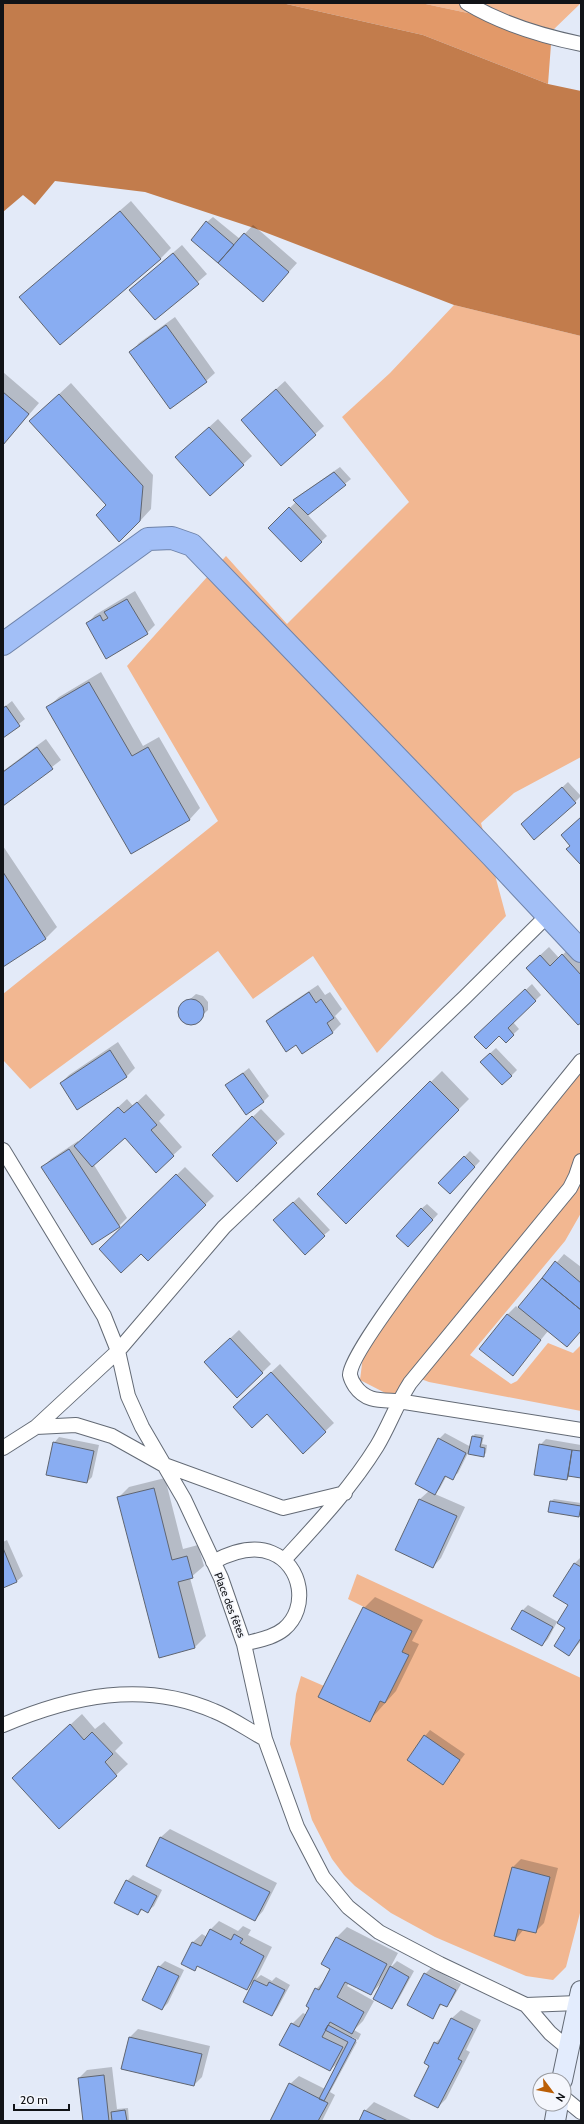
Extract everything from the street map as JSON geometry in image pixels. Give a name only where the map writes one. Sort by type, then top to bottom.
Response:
[{"type":"highway","points":[[3,644],[148,539],[172,538],[192,545],[581,951]]},
{"type":"street","points":[[467,3],[481,12],[540,36],[581,44]]},
{"type":"street","points":[[3,1448],[36,1427],[118,1351],[224,1227],[459,1003],[548,915]]},
{"type":"street","points":[[581,1060],[431,1250],[363,1345],[352,1367],[351,1380],[360,1393],[366,1398],[374,1400],[398,1401],[581,1430]]},
{"type":"street","points":[[3,1150],[104,1316],[118,1351],[128,1396],[142,1427],[162,1464],[184,1499],[213,1562]]},
{"type":"street","points":[[284,1560],[345,1493],[378,1445],[398,1401],[410,1383],[570,1188],[581,1161]]},
{"type":"street","points":[[36,1427],[76,1425],[112,1436],[162,1464],[283,1508],[345,1493]]},
{"type":"street","name":"Place des fêtes","points":[[257,1550],[272,1553],[284,1560],[294,1572],[299,1587],[299,1602],[294,1616],[285,1628],[272,1637],[244,1644],[221,1578],[213,1562],[228,1554],[257,1550]]},
{"type":"street","points":[[244,1644],[264,1739],[300,1833],[323,1877],[348,1907],[379,1932],[440,1964],[526,2004],[550,2033],[568,2048]]},
{"type":"street","points":[[3,1725],[33,1712],[82,1698],[123,1693],[170,1697],[214,1711],[264,1739]]},
{"type":"street","points":[[526,2004],[580,1997],[564,2072]]},
{"type":"street","points":[[572,2105],[581,2112]]},
{"type":"shaded area","points":[[3,3],[282,3],[423,35],[548,84],[581,91],[581,336],[454,305],[254,228],[145,192],[55,181],[35,205],[23,195],[3,212]]},
{"type":"shaded area","points":[[282,3],[421,3],[552,31],[548,84],[423,35]]},
{"type":"shaded area","points":[[421,3],[581,3],[552,31]]},
{"type":"shaded area","points":[[454,305],[581,336],[581,757],[514,793],[481,823],[506,916],[377,1053],[313,956],[253,999],[218,951],[30,1089],[3,1060],[3,994],[218,821],[127,666],[226,556],[287,624],[409,502],[342,417],[390,373]]},
{"type":"shaded area","points":[[581,1063],[581,1213],[565,1241],[470,1355],[511,1384],[517,1381],[548,1343],[573,1353],[581,1345],[581,1411],[429,1382],[413,1376],[397,1399],[360,1380],[364,1348]]},
{"type":"shaded area","points":[[357,1574],[581,1678],[581,1909],[566,1967],[553,1980],[526,1976],[435,1937],[391,1913],[355,1886],[344,1875],[332,1859],[312,1820],[290,1744],[296,1694],[301,1676],[324,1686],[319,1697],[369,1722],[380,1701],[385,1703],[409,1655],[402,1652],[412,1631],[348,1599]]},
{"type":"building","points":[[120,211],[161,259],[60,345],[19,297]]},
{"type":"building","points":[[206,221],[234,245],[218,263],[191,240]]},
{"type":"building","points":[[244,233],[289,272],[263,302],[218,263]]},
{"type":"building","points":[[173,253],[199,284],[155,320],[129,290]]},
{"type":"building","points":[[166,325],[207,382],[170,409],[129,352]]},
{"type":"building","points":[[276,389],[316,435],[281,466],[241,420]]},
{"type":"building","points":[[3,392],[29,414],[3,445]]},
{"type":"building","points":[[59,394],[143,486],[140,521],[119,542],[96,515],[106,505],[29,421]]},
{"type":"building","points":[[209,427],[244,465],[210,496],[175,457]]},
{"type":"building","points":[[334,472],[346,485],[308,515],[293,500]]},
{"type":"building","points":[[289,507],[322,542],[301,562],[268,528]]},
{"type":"building","points":[[127,599],[148,634],[106,659],[86,623],[100,615],[103,621],[108,618],[104,612]]},
{"type":"building","points":[[89,682],[132,756],[148,747],[190,820],[131,854],[46,707]]},
{"type":"building","points":[[6,706],[20,726],[3,738],[3,708]]},
{"type":"building","points":[[37,747],[53,769],[3,806],[3,772]]},
{"type":"building","points":[[562,787],[576,803],[534,840],[521,824]]},
{"type":"building","points":[[581,817],[580,864],[566,849],[570,846],[561,835]]},
{"type":"building","points":[[3,872],[46,939],[3,967]]},
{"type":"building","points":[[562,954],[581,975],[581,1023],[578,1025],[526,968],[540,955],[550,966]]},
{"type":"building","points":[[525,989],[536,1001],[508,1028],[514,1035],[506,1043],[499,1036],[486,1049],[474,1037]]},
{"type":"building","points":[[309,992],[316,1003],[321,999],[334,1018],[327,1023],[333,1033],[302,1054],[296,1045],[286,1052],[266,1021]]},
{"type":"building","points":[[191,999],[200,1003],[204,1012],[200,1021],[191,1025],[182,1021],[178,1012],[182,1003]]},
{"type":"building","points":[[110,1050],[127,1077],[77,1110],[60,1083]]},
{"type":"building","points":[[490,1053],[512,1076],[502,1085],[480,1062]]},
{"type":"building","points":[[243,1073],[264,1102],[246,1115],[225,1085]]},
{"type":"building","points":[[430,1081],[459,1110],[346,1224],[317,1194]]},
{"type":"building","points":[[137,1102],[157,1125],[151,1130],[174,1156],[156,1173],[125,1138],[92,1167],[74,1146],[118,1107],[124,1113]]},
{"type":"building","points":[[252,1116],[277,1143],[237,1182],[212,1155]]},
{"type":"building","points":[[69,1149],[120,1227],[92,1245],[41,1167]]},
{"type":"building","points":[[464,1156],[475,1167],[450,1194],[438,1183]]},
{"type":"building","points":[[176,1174],[206,1205],[148,1261],[141,1254],[121,1273],[99,1249]]},
{"type":"building","points":[[293,1202],[325,1236],[305,1255],[273,1220]]},
{"type":"building","points":[[421,1208],[433,1220],[408,1247],[396,1236]]},
{"type":"building","points":[[555,1261],[581,1283],[581,1310],[542,1278]]},
{"type":"building","points":[[542,1278],[581,1310],[581,1331],[567,1347],[518,1307]]},
{"type":"building","points":[[507,1314],[541,1340],[513,1376],[479,1349]]},
{"type":"building","points":[[230,1338],[263,1373],[237,1398],[204,1362]]},
{"type":"building","points":[[271,1372],[326,1432],[303,1454],[267,1414],[252,1428],[233,1407]]},
{"type":"building","points":[[472,1436],[482,1438],[480,1447],[485,1448],[484,1457],[468,1454]]},
{"type":"building","points":[[438,1438],[466,1453],[453,1480],[445,1476],[435,1495],[415,1484]]},
{"type":"building","points":[[53,1442],[94,1451],[87,1483],[46,1475]]},
{"type":"building","points":[[539,1444],[572,1450],[567,1480],[534,1475]]},
{"type":"building","points":[[572,1450],[581,1451],[581,1478],[568,1476]]},
{"type":"building","points":[[154,1488],[172,1560],[187,1556],[193,1578],[178,1582],[195,1648],[159,1658],[117,1497]]},
{"type":"building","points":[[419,1499],[457,1516],[433,1568],[395,1550]]},
{"type":"building","points":[[550,1501],[581,1506],[579,1517],[548,1512]]},
{"type":"building","points":[[3,1548],[17,1582],[3,1588]]},
{"type":"building","points":[[574,1563],[581,1567],[581,1638],[569,1656],[554,1646],[565,1628],[557,1623],[568,1605],[553,1596]]},
{"type":"building","points":[[363,1607],[412,1631],[402,1652],[409,1655],[385,1703],[380,1701],[370,1722],[318,1697]]},
{"type":"building","points":[[522,1610],[553,1627],[542,1646],[511,1629]]},
{"type":"building","points":[[70,1724],[84,1740],[92,1732],[113,1754],[105,1762],[117,1776],[59,1829],[12,1778]]},
{"type":"building","points":[[424,1735],[460,1760],[443,1785],[407,1760]]},
{"type":"building","points":[[160,1837],[270,1892],[255,1921],[146,1866]]},
{"type":"building","points":[[512,1867],[550,1877],[536,1933],[518,1929],[515,1941],[494,1936]]},
{"type":"building","points":[[126,1880],[157,1896],[148,1913],[141,1909],[138,1915],[114,1903]]},
{"type":"building","points":[[210,1929],[231,1940],[234,1934],[243,1939],[240,1943],[264,1956],[247,1990],[197,1966],[195,1971],[181,1964],[192,1942],[201,1946]]},
{"type":"building","points":[[336,1937],[387,1964],[371,1995],[345,1982],[337,1997],[364,2012],[352,2034],[330,2022],[322,2037],[343,2047],[330,2071],[279,2045],[291,2023],[299,2027],[309,2008],[306,2006],[315,1988],[319,1990],[330,1969],[321,1964]]},
{"type":"building","points":[[158,1966],[179,1976],[162,2010],[142,2000]]},
{"type":"building","points":[[390,1966],[409,1977],[392,2009],[373,1999]]},
{"type":"building","points":[[424,1973],[456,1990],[447,2007],[440,2004],[433,2019],[407,2005]]},
{"type":"building","points":[[254,1980],[267,1986],[269,1982],[285,1990],[272,2016],[243,2002]]},
{"type":"building","points":[[451,2018],[473,2029],[458,2059],[462,2061],[438,2108],[414,2096],[429,2066],[424,2063],[434,2042],[438,2044]]},
{"type":"building","points":[[328,2025],[356,2040],[324,2101],[319,2099],[348,2042],[325,2030]]},
{"type":"building","points":[[129,2037],[202,2054],[194,2086],[121,2069]]},
{"type":"building","points":[[104,2075],[109,2121],[83,2121],[78,2078]]},
{"type":"building","points":[[289,2083],[328,2103],[318,2121],[270,2121]]},
{"type":"building","points":[[125,2110],[127,2121],[112,2121],[111,2112]]},
{"type":"building","points":[[364,2110],[388,2121],[359,2121]]}]
